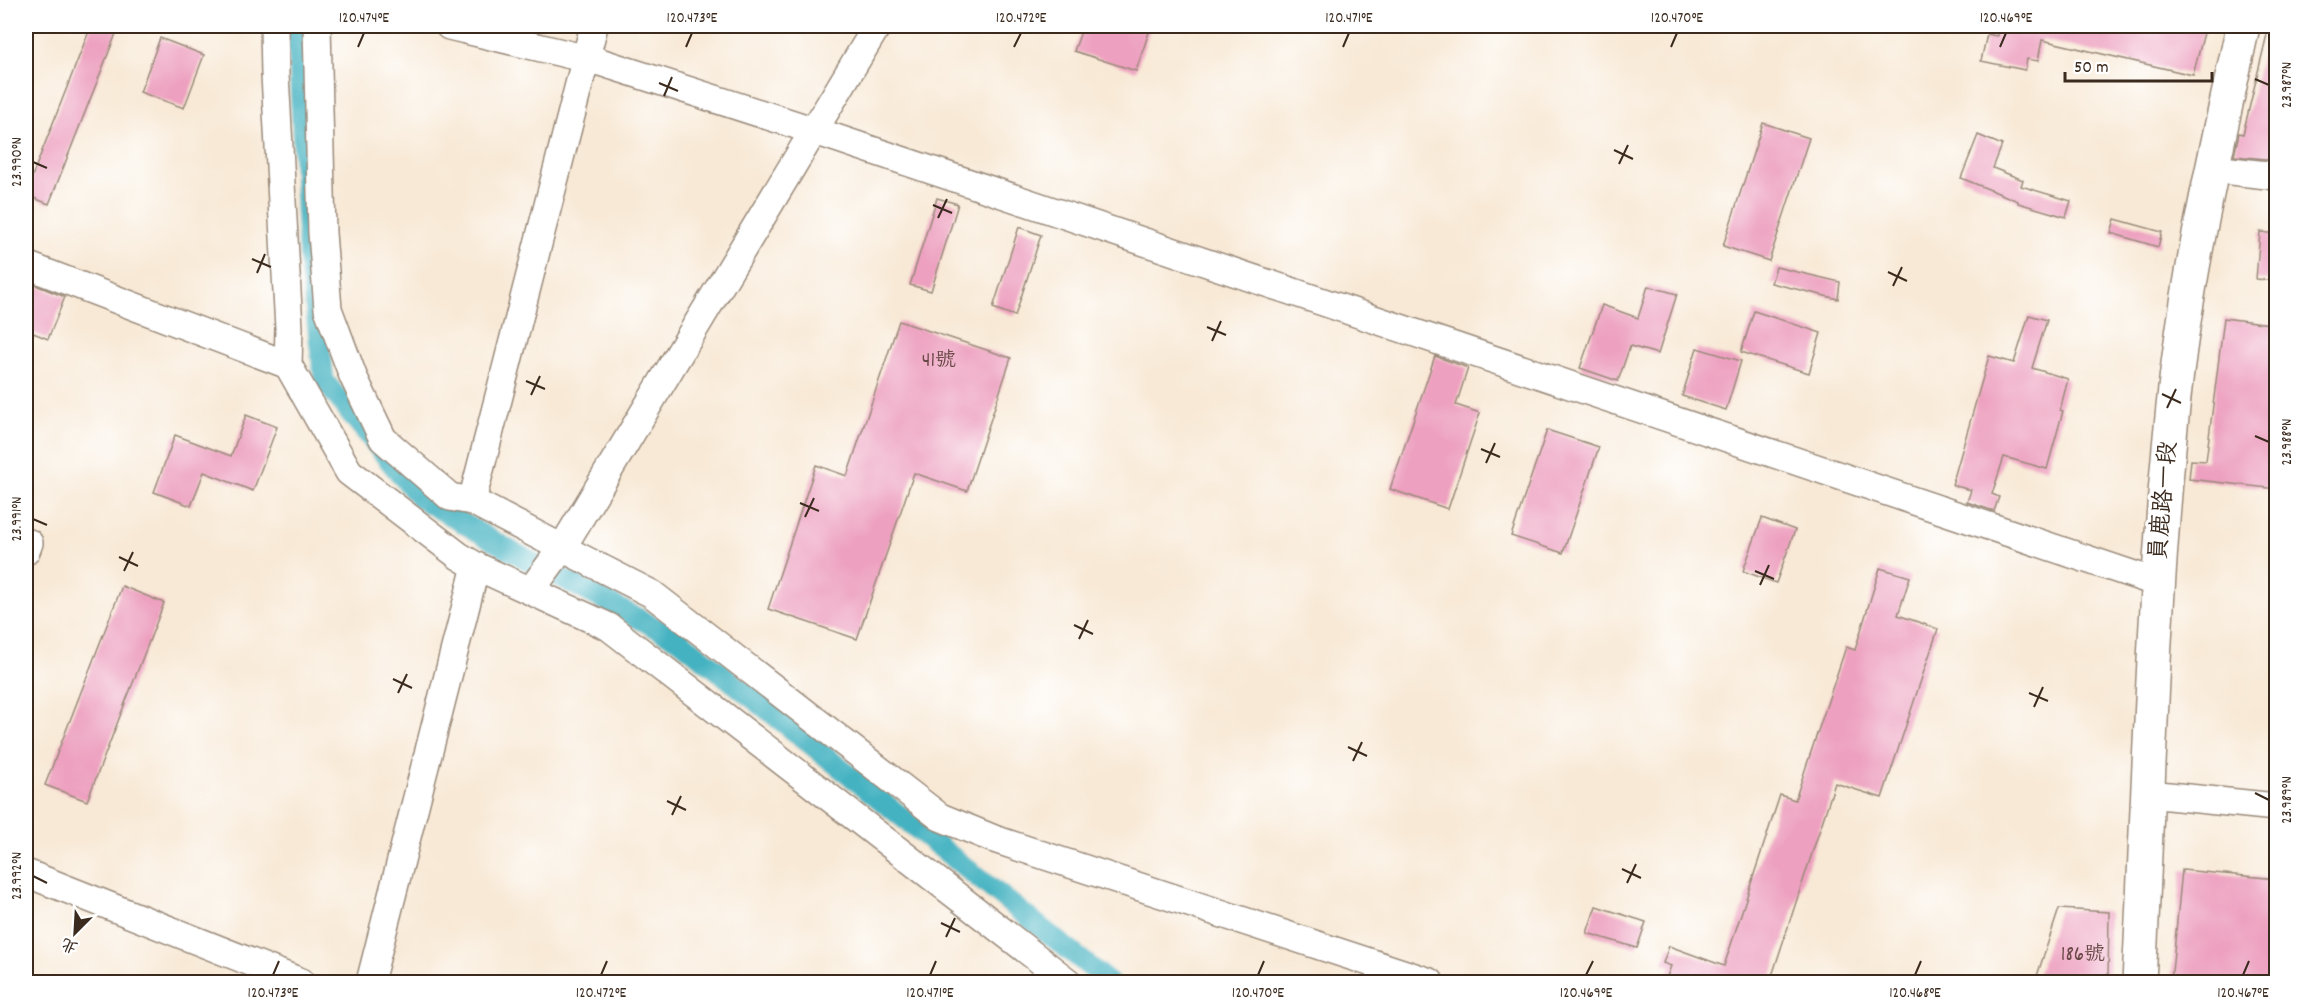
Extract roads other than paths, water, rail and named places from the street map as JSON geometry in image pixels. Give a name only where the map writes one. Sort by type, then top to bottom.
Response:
[{"type":"main road","name":"員鹿路一段","points":[[2139,982],[2158,583],[2173,404],[2197,242],[2243,26]]},
{"type":"lane","points":[[274,26],[289,328],[288,365],[349,472],[459,556],[609,627],[1068,982]]},
{"type":"lane","points":[[317,26],[322,232],[328,309],[353,376],[383,439],[450,497],[471,501],[652,594],[940,817],[1005,842],[1430,982]]},
{"type":"lane","points":[[449,26],[585,58],[814,130],[2158,583]]},
{"type":"lane","points":[[471,501],[594,26]]},
{"type":"lane","points":[[531,590],[562,548],[877,26]]},
{"type":"lane","points":[[2213,169],[2277,176]]},
{"type":"lane","points":[[26,265],[288,365]]},
{"type":"lane","points":[[26,542],[28,543],[26,551]]},
{"type":"lane","points":[[370,982],[476,566]]},
{"type":"lane","points":[[2149,794],[2277,807]]},
{"type":"lane","points":[[26,873],[301,982]]},
{"type":"waterway","points":[[297,26],[308,247],[324,381],[420,498],[511,551],[681,641],[1109,982]]}]
